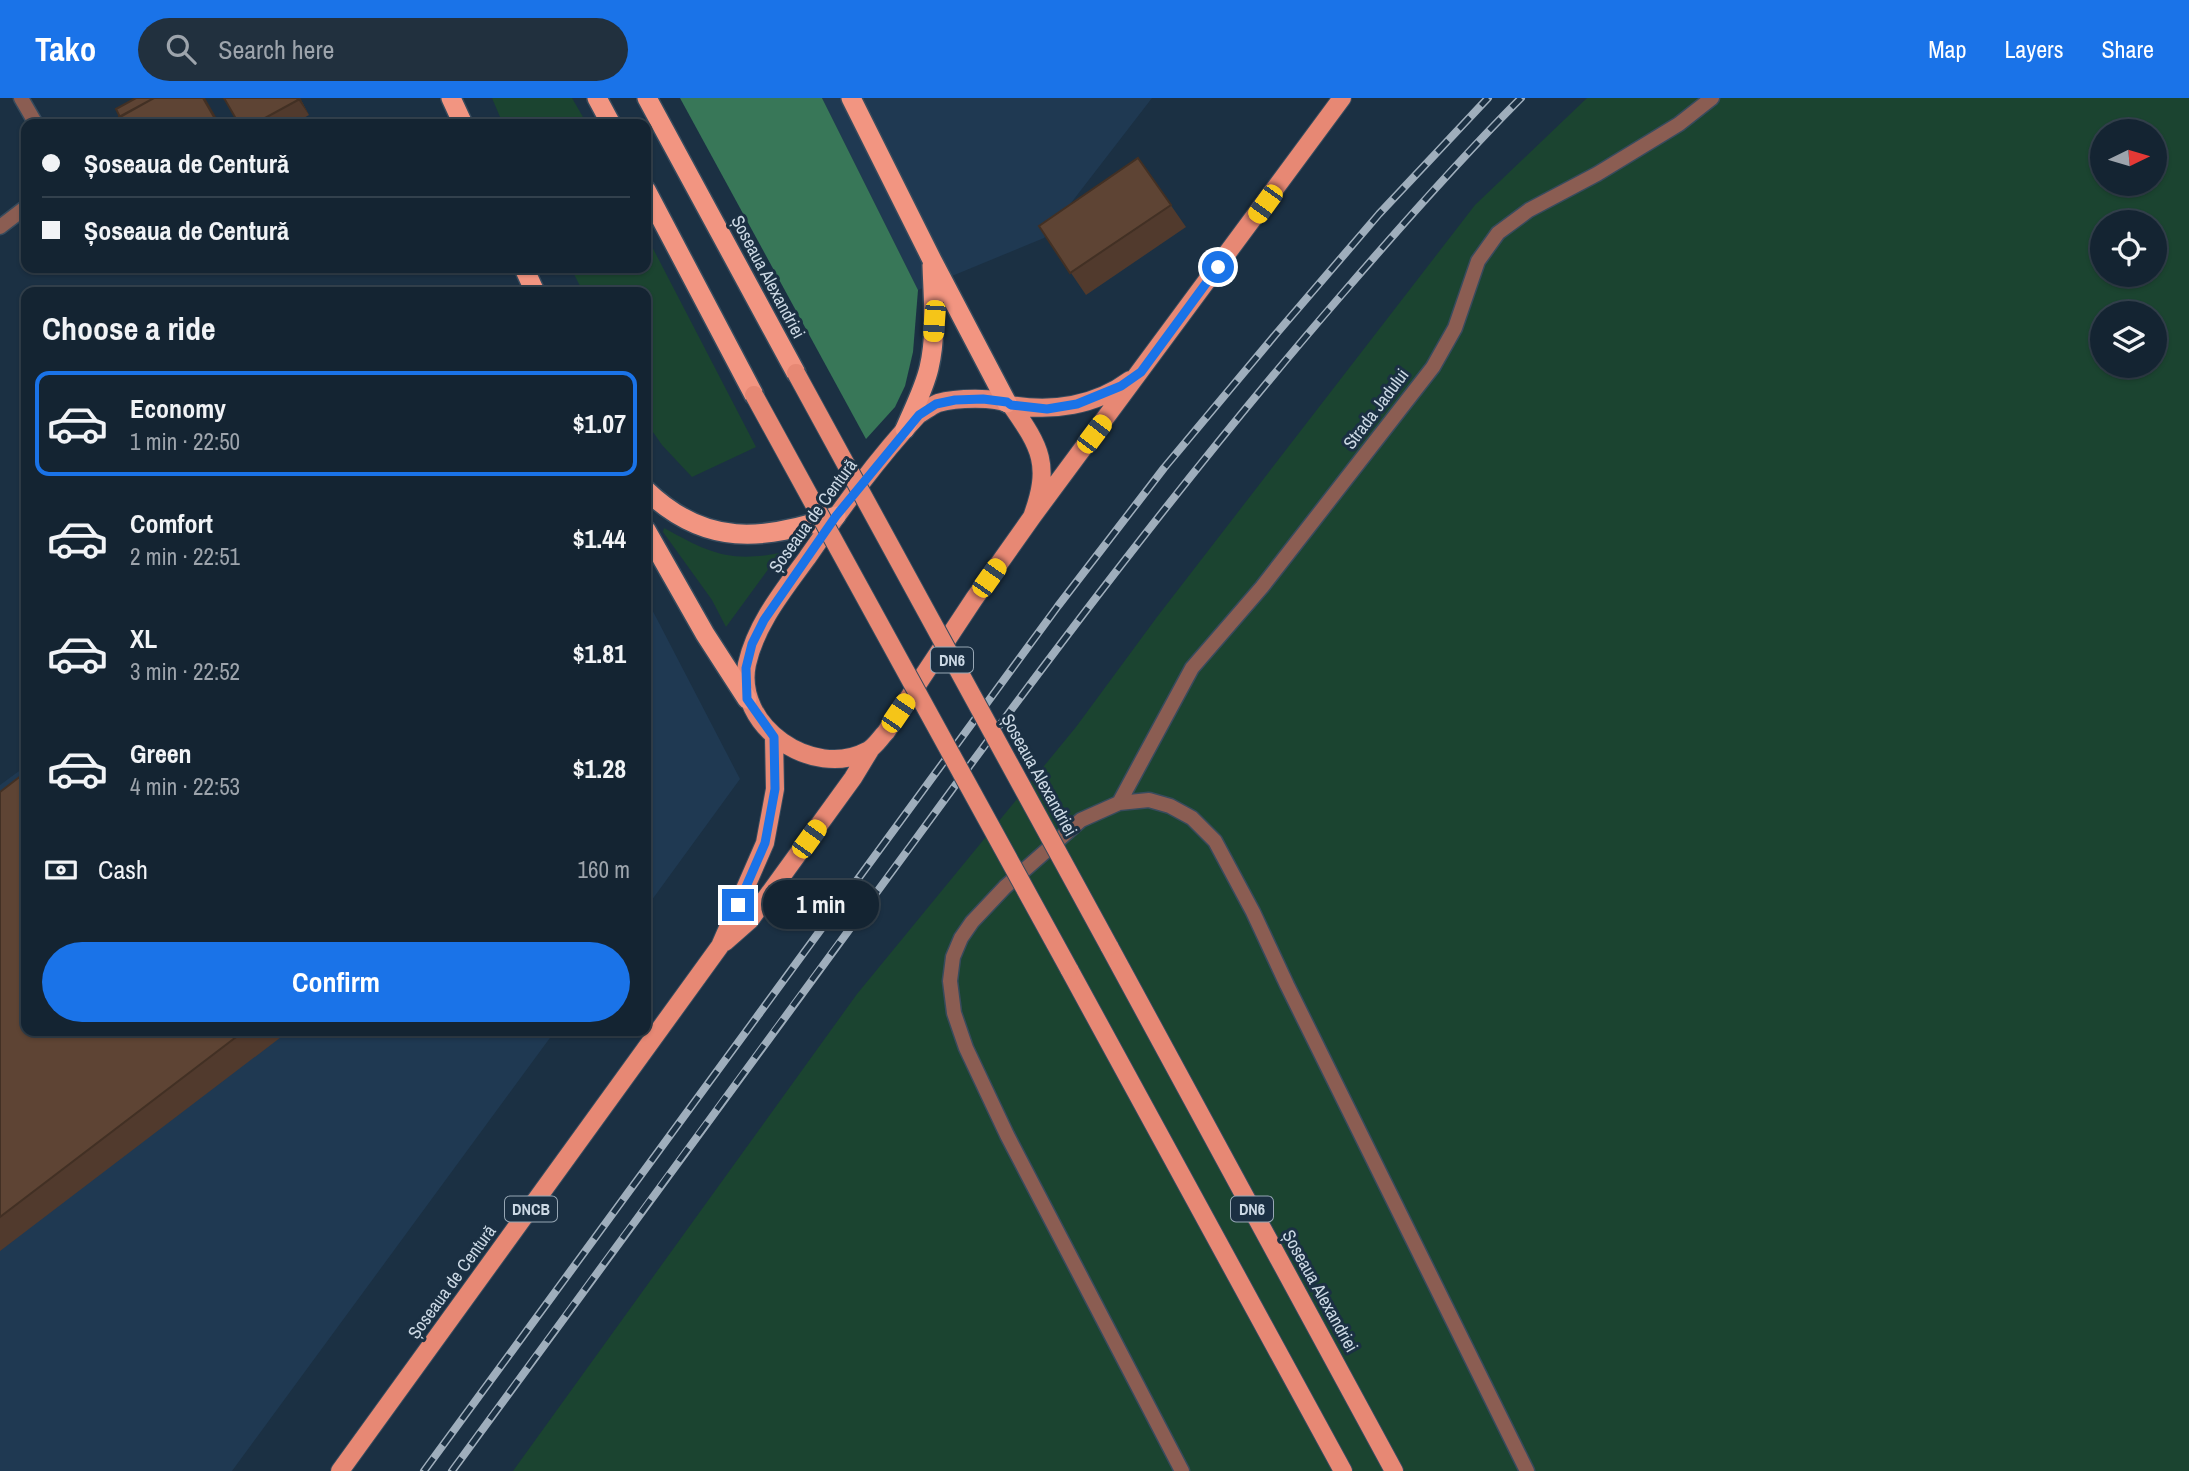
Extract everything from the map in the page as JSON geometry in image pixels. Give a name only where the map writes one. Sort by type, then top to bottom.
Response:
[{"type":"highway","points":[[452,98],[461,119]]},
{"type":"highway","points":[[597,98],[608,119]]},
{"type":"highway","name":"Șoseaua Alexandriei","points":[[648,98],[796,373]]},
{"type":"highway","points":[[852,98],[932,260],[1009,404]]},
{"type":"highway","name":"DN6","points":[[651,199],[754,395]]},
{"type":"highway","points":[[905,429],[928,370],[932,348],[932,260]]},
{"type":"highway","points":[[651,494],[670,511],[690,523],[717,532],[774,532],[804,527],[836,516]]},
{"type":"highway","points":[[651,539],[705,634],[747,699]]},
{"type":"main road","name":"Șoseaua de Centură","points":[[720,946],[750,920],[853,778],[870,750],[886,732],[974,598],[1032,517],[1342,98]]},
{"type":"main road","name":"Șoseaua de Centură","points":[[747,699],[746,668],[752,644],[764,620],[836,516],[919,415],[936,404],[955,400],[983,399],[1047,409],[1077,404],[1121,386],[1141,372]]},
{"type":"main road","name":"Șoseaua Alexandriei","points":[[796,373],[1394,1471]]},
{"type":"main road","name":"DN6","points":[[754,395],[1343,1471]]},
{"type":"main road","name":"Șoseaua de Centură","points":[[1009,404],[1030,433],[1038,452],[1042,474],[1041,491],[1032,517]]},
{"type":"main road","points":[[747,699],[774,737],[797,752],[823,759],[843,760],[870,750]]},
{"type":"main road","name":"Șoseaua de Centură","points":[[340,1471],[720,946],[765,843],[775,789],[774,737]]},
{"type":"street","points":[[21,98],[33,119]]},
{"type":"street","name":"Strada Jadului","points":[[1119,803],[1192,668],[1262,587],[1433,367],[1455,328],[1478,261],[1498,233],[1530,209],[1597,174],[1679,124],[1712,98]]},
{"type":"street","points":[[0,227],[21,211]]},
{"type":"street","points":[[1182,1471],[1007,1135],[966,1048],[954,1013],[950,981],[953,957],[961,938],[1005,887],[1081,820],[1119,803],[1149,800],[1170,806],[1192,818],[1215,841],[1253,912],[1527,1471]]},
{"type":"shaded area","points":[[822,98],[1152,98],[1044,238],[918,290]]},
{"type":"shaded area","points":[[651,608],[740,779],[651,901]]},
{"type":"shaded area","points":[[21,770],[21,1036],[551,1036],[232,1471],[0,1471],[0,785]]},
{"type":"green space","points":[[492,98],[572,98],[584,119],[501,119]]},
{"type":"green space","points":[[680,98],[822,98],[918,290],[913,352],[905,386],[895,407],[866,439]]},
{"type":"green space","points":[[1587,98],[2189,98],[2189,1471],[513,1471],[857,994],[1076,727],[1157,617],[1475,205]]},
{"type":"green space","points":[[651,245],[756,447],[692,477],[651,429],[651,287],[580,287],[574,273],[651,273]]},
{"type":"green space","points":[[664,528],[706,549],[732,556],[780,553],[726,627],[712,600],[663,532]]},
{"type":"building","points":[[136,98],[154,98],[120,117],[116,109]]},
{"type":"building","points":[[154,98],[203,98],[215,119],[120,119],[119,117]]},
{"type":"building","points":[[224,98],[298,100],[263,119],[236,119]]},
{"type":"building","points":[[1138,158],[1171,205],[1070,273],[1039,226]]},
{"type":"building","points":[[21,776],[21,1036],[237,1036],[0,1217],[0,792]]},
{"type":"railway","points":[[424,1471],[1058,606],[1164,468],[1379,214],[1488,98]]},
{"type":"railway","points":[[452,1471],[969,766],[1125,560],[1233,424],[1344,292],[1475,145],[1521,98]]},
{"type":"route","points":[[738,905],[765,843],[775,789],[774,737],[747,699],[746,668],[752,644],[764,620],[836,516],[905,429],[919,415],[936,404],[983,399],[1047,409],[1077,404],[1121,386],[1141,372],[1218,267]]}]
